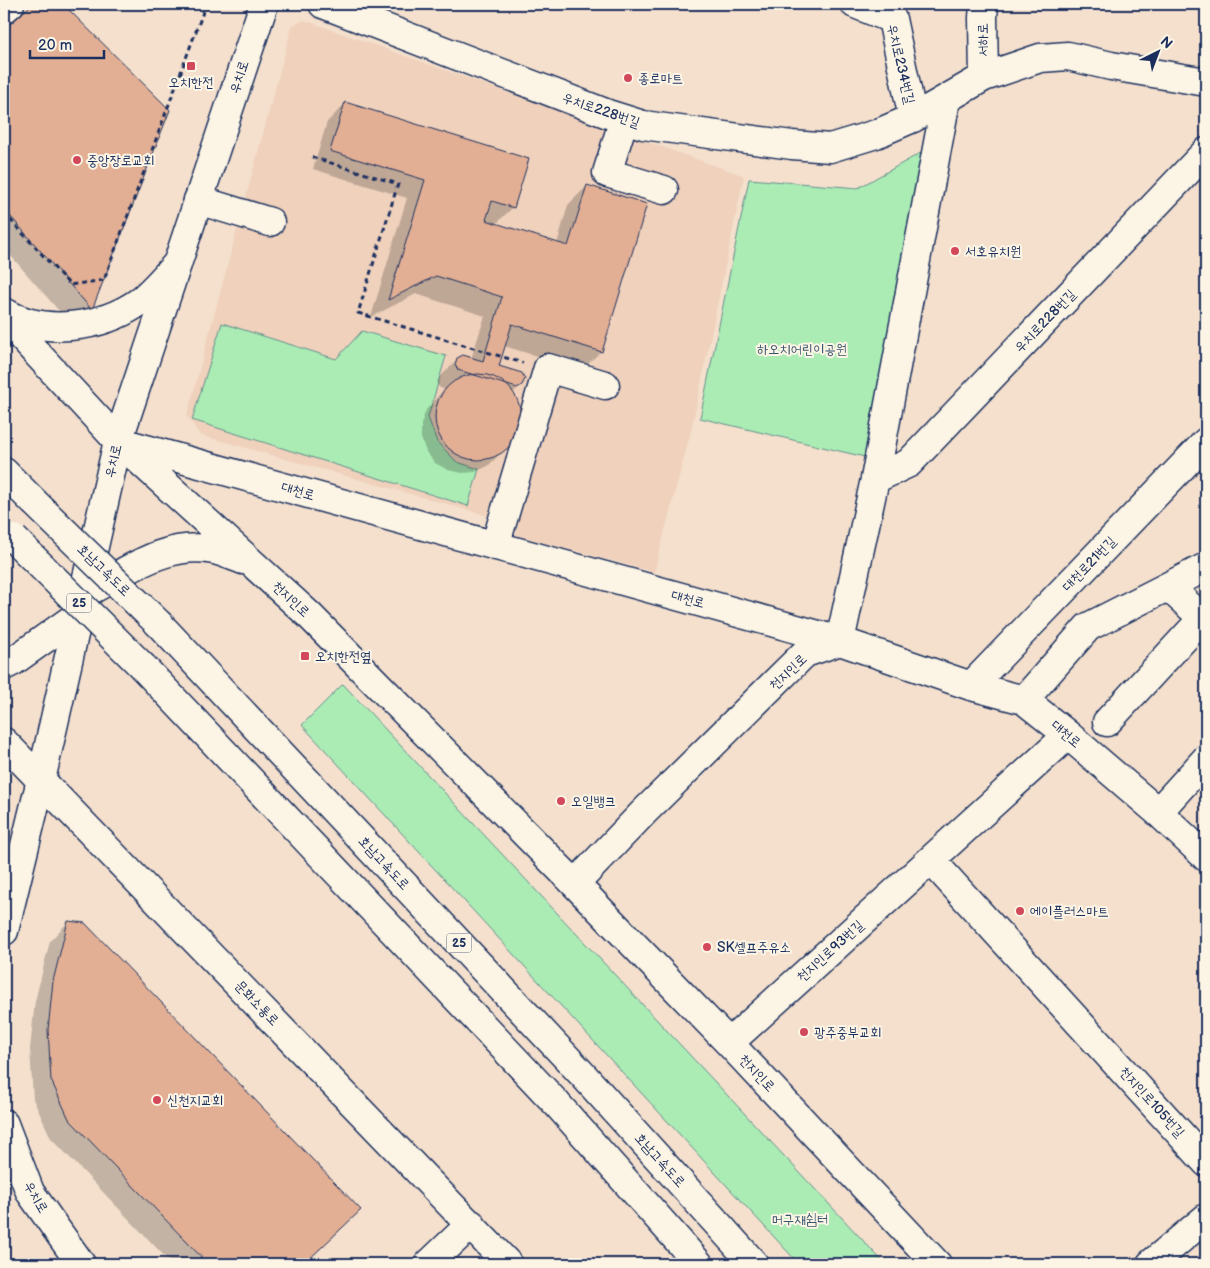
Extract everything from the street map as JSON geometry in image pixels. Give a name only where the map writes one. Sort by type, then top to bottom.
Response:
[{"type":"main road","points":[[4,9],[10,4]]},
{"type":"main road","name":"우치로","points":[[4,930],[41,780],[118,441],[264,4]]},
{"type":"main road","name":"우치로228번길","points":[[322,4],[624,119],[653,127],[792,146],[830,148],[876,134],[913,118],[984,77],[1040,58],[1068,56],[1111,66],[1206,82]]},
{"type":"main road","name":"우치로234번길","points":[[855,4],[892,19],[913,118]]},
{"type":"main road","name":"서하로","points":[[984,4],[982,18],[984,77]]},
{"type":"main road","points":[[840,641],[875,479],[946,100]]},
{"type":"main road","points":[[624,119],[607,173],[664,190]]},
{"type":"main road","name":"우치로228번길","points":[[875,479],[909,463],[1206,152]]},
{"type":"main road","points":[[198,200],[270,222]]},
{"type":"main road","points":[[4,312],[37,324],[67,326],[94,321],[114,315],[139,301],[177,264]]},
{"type":"main road","name":"천지인로","points":[[4,318],[118,441],[309,615],[575,884],[729,1043],[937,1264]]},
{"type":"main road","points":[[495,546],[548,368],[605,385]]},
{"type":"main road","name":"대천로","points":[[118,441],[840,641],[971,686],[1024,700],[1158,812],[1206,856]]},
{"type":"main road","name":"대천로21번길","points":[[971,686],[1206,442]]},
{"type":"main road","name":"호남고속도로","points":[[4,472],[160,625],[583,1075],[754,1264]]},
{"type":"main road","name":"25","points":[[9,534],[143,666],[556,1104],[699,1264]]},
{"type":"main road","points":[[4,666],[12,662],[80,605],[158,554],[185,547],[215,550],[254,564]]},
{"type":"main road","points":[[1024,700],[1088,627],[1206,568]]},
{"type":"main road","points":[[1107,722],[1203,618],[1168,586]]},
{"type":"main road","name":"천지인로","points":[[575,884],[643,813],[805,653],[840,641]]},
{"type":"main road","name":"천지인로93번길","points":[[729,1043],[1068,735]]},
{"type":"main road","name":"문화소통로","points":[[4,742],[508,1264]]},
{"type":"main road","points":[[1158,812],[1206,759]]},
{"type":"main road","name":"천지인로105번길","points":[[930,860],[1206,1162]]},
{"type":"main road","name":"우치로","points":[[4,1124],[30,1192],[81,1264]]},
{"type":"main road","points":[[1151,1264],[1206,1218]]},
{"type":"main road","points":[[429,1264],[471,1224]]},
{"type":"path","points":[[4,213],[70,285],[104,280],[206,4]]},
{"type":"path","points":[[312,157],[398,184],[358,313],[530,366]]},
{"type":"shaded area","points":[[304,20],[744,176],[691,431],[654,572],[516,535],[518,524],[200,435],[187,416],[292,26]]},
{"type":"green space","name":"하오치어린이공원","points":[[926,150],[869,458],[700,418],[749,179],[858,188]]},
{"type":"green space","points":[[222,323],[336,359],[362,331],[446,356],[428,417],[437,442],[457,462],[479,469],[468,506],[192,420]]},
{"type":"green space","name":"머구재쉼터","points":[[343,684],[885,1264],[799,1264],[302,725]]},
{"type":"building","name":"중앙장로교회","points":[[32,4],[63,4],[170,110],[92,310],[4,209],[4,30]]},
{"type":"building","points":[[345,102],[529,159],[514,208],[492,201],[486,220],[568,246],[587,185],[647,204],[602,352],[512,324],[499,366],[522,373],[525,379],[522,385],[517,388],[458,370],[455,365],[457,358],[463,355],[483,361],[502,297],[436,276],[388,300],[425,180],[330,151]]},
{"type":"building","points":[[478,374],[494,377],[502,381],[514,393],[518,401],[521,417],[518,433],[514,441],[502,453],[494,457],[478,460],[462,457],[454,453],[442,441],[438,433],[435,417],[438,401],[442,393],[454,381],[462,377]]},
{"type":"building","name":"신천지교회","points":[[68,921],[85,923],[361,1210],[304,1264],[208,1264],[69,1119],[51,1080],[48,1030],[53,981]]},
{"type":"building","points":[[1206,1256],[1206,1264],[1197,1264]]},
{"type":"place","name":"오치한전","points":[[191,66]]},
{"type":"place","name":"종로마트","points":[[628,78]]},
{"type":"place","name":"중앙장로교회","points":[[77,160]]},
{"type":"place","name":"서호유치원","points":[[955,251]]},
{"type":"place","name":"오치한전옆","points":[[305,656]]},
{"type":"place","name":"오일뱅크","points":[[561,801]]},
{"type":"place","name":"에이플러스마트","points":[[1020,911]]},
{"type":"place","name":"SK셀프주유소","points":[[707,947]]},
{"type":"place","name":"광주중부교회","points":[[804,1032]]},
{"type":"place","name":"신천지교회","points":[[157,1100]]}]
